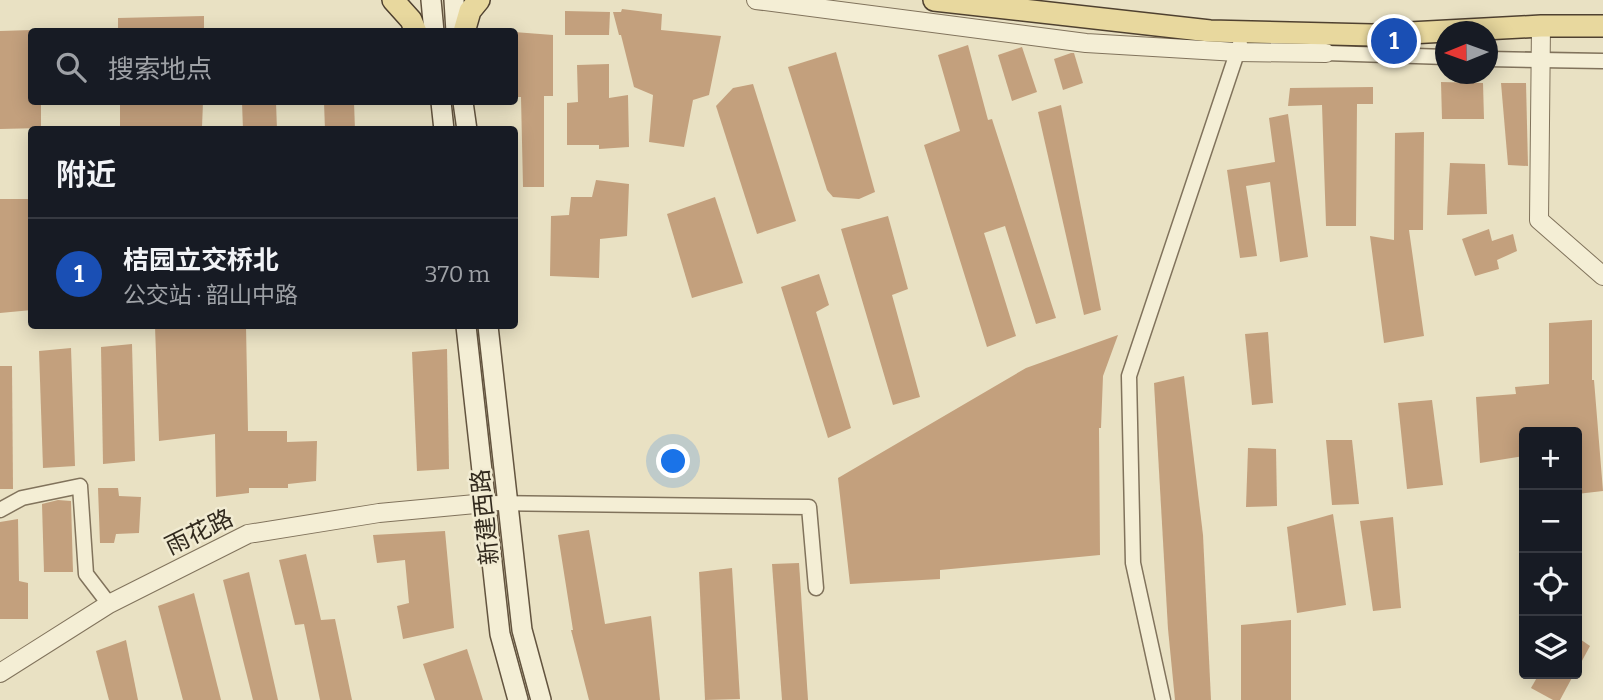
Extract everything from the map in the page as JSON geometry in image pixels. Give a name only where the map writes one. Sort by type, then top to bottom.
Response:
[{"type":"main road","points":[[393,0],[411,20],[414,28]]},
{"type":"main road","points":[[431,0],[434,28]]},
{"type":"main road","points":[[454,0],[456,28]]},
{"type":"main road","points":[[465,28],[470,11],[479,0]]},
{"type":"main road","points":[[934,0],[1210,31],[1372,35],[1541,26],[1603,26]]},
{"type":"main road","points":[[441,105],[444,126]]},
{"type":"main road","points":[[463,105],[466,126]]},
{"type":"main road","name":"新建西路","points":[[466,329],[500,634],[518,700]]},
{"type":"main road","name":"新建西路","points":[[488,329],[522,630],[541,700]]},
{"type":"street","points":[[756,0],[1086,43],[1237,52],[1435,57]]},
{"type":"street","points":[[1541,26],[1539,219],[1603,276]]},
{"type":"street","points":[[1163,700],[1133,563],[1129,376],[1244,32]]},
{"type":"street","points":[[1284,33],[1326,54]]},
{"type":"street","points":[[1498,59],[1603,61]]},
{"type":"street","points":[[0,510],[22,498],[80,486],[86,573],[108,604]]},
{"type":"street","points":[[486,503],[809,507],[816,588]]},
{"type":"street","name":"雨花路","points":[[0,673],[108,604],[248,534],[379,513],[486,503]]},
{"type":"building","points":[[622,9],[662,14],[661,30],[721,36],[709,95],[693,100],[684,147],[649,142],[653,95],[634,87],[613,12],[621,12]]},
{"type":"building","points":[[565,11],[610,12],[609,35],[565,35]]},
{"type":"building","points":[[204,16],[204,28],[118,28],[118,18]]},
{"type":"building","points":[[28,30],[28,105],[41,105],[41,126],[0,129],[0,31]]},
{"type":"building","points":[[518,32],[553,35],[553,96],[544,96],[544,187],[523,187],[521,97],[518,97]]},
{"type":"building","points":[[968,45],[988,120],[992,119],[1056,318],[1036,324],[1005,226],[984,233],[1016,336],[987,347],[924,145],[960,131],[938,55]]},
{"type":"building","points":[[1022,47],[1037,92],[1012,101],[998,55]]},
{"type":"building","points":[[836,52],[875,192],[859,199],[833,197],[827,190],[788,67]]},
{"type":"building","points":[[1074,53],[1083,83],[1063,90],[1054,59]]},
{"type":"building","points":[[609,64],[609,98],[628,95],[629,147],[599,149],[599,145],[567,145],[567,103],[578,102],[577,65]]},
{"type":"building","points":[[1501,83],[1526,83],[1528,166],[1508,165]]},
{"type":"building","points":[[753,84],[796,221],[757,234],[716,106],[733,88]]},
{"type":"building","points":[[1441,84],[1483,84],[1484,119],[1442,119]]},
{"type":"building","points":[[1373,87],[1373,104],[1357,104],[1356,226],[1326,226],[1322,105],[1288,106],[1290,88]]},
{"type":"building","points":[[120,105],[203,105],[202,126],[120,126]]},
{"type":"building","points":[[242,105],[276,105],[277,126],[243,126]]},
{"type":"building","points":[[324,105],[354,105],[355,126],[325,126]]},
{"type":"building","points":[[1061,105],[1101,310],[1084,315],[1038,112]]},
{"type":"building","points":[[1288,114],[1308,257],[1280,262],[1270,182],[1246,186],[1257,256],[1240,258],[1227,170],[1275,162],[1269,118]]},
{"type":"building","points":[[1424,132],[1423,230],[1409,230],[1424,336],[1384,343],[1370,236],[1394,240],[1395,133]]},
{"type":"building","points":[[1450,163],[1485,164],[1487,214],[1447,215]]},
{"type":"building","points":[[596,180],[629,184],[627,236],[600,239],[599,278],[550,276],[551,216],[569,215],[571,197],[592,197]]},
{"type":"building","points":[[715,197],[743,283],[692,298],[667,214]]},
{"type":"building","points":[[0,199],[28,199],[28,310],[0,313]]},
{"type":"building","points":[[888,216],[908,289],[892,295],[920,397],[893,405],[841,229]]},
{"type":"building","points":[[1489,229],[1492,241],[1513,234],[1517,251],[1497,260],[1499,269],[1475,276],[1462,239]]},
{"type":"building","points":[[819,274],[829,305],[816,312],[851,428],[828,438],[781,287]]},
{"type":"building","points":[[1592,320],[1592,380],[1603,491],[1582,493],[1582,427],[1519,427],[1519,457],[1480,463],[1476,397],[1516,394],[1515,387],[1549,384],[1549,323]]},
{"type":"building","points":[[155,329],[246,329],[248,431],[287,431],[287,442],[317,441],[316,481],[288,484],[288,488],[249,488],[249,493],[216,497],[215,434],[159,441]]},
{"type":"building","points":[[1268,332],[1273,403],[1252,405],[1245,334]]},
{"type":"building","points":[[1118,335],[1103,376],[1099,428],[1100,555],[940,570],[940,579],[850,584],[838,478],[1026,368]]},
{"type":"building","points":[[132,344],[135,461],[103,464],[101,347]]},
{"type":"building","points":[[71,348],[75,466],[43,468],[39,351]]},
{"type":"building","points":[[447,349],[449,469],[417,471],[412,352]]},
{"type":"building","points":[[0,366],[12,366],[13,489],[0,489]]},
{"type":"building","points":[[1184,376],[1203,535],[1211,700],[1175,700],[1168,629],[1154,383]]},
{"type":"building","points":[[1432,400],[1443,485],[1407,489],[1398,403]]},
{"type":"building","points":[[1326,440],[1352,440],[1359,504],[1332,505]]},
{"type":"building","points":[[1248,448],[1276,449],[1277,506],[1246,507]]},
{"type":"building","points":[[98,488],[118,488],[119,496],[141,497],[139,533],[116,534],[114,543],[100,543]]},
{"type":"building","points":[[58,500],[71,501],[73,572],[44,572],[42,504]]},
{"type":"building","points":[[1333,514],[1346,605],[1297,613],[1287,527]]},
{"type":"building","points":[[1393,517],[1401,608],[1373,611],[1360,521]]},
{"type":"building","points":[[18,519],[19,581],[28,583],[28,619],[0,619],[0,522]]},
{"type":"building","points":[[589,530],[605,624],[651,616],[660,700],[589,700],[571,630],[558,535]]},
{"type":"building","points":[[445,531],[454,628],[403,639],[397,606],[409,603],[405,560],[377,563],[373,535]]},
{"type":"building","points":[[306,554],[321,620],[335,619],[352,700],[320,700],[304,624],[295,625],[279,560]]},
{"type":"building","points":[[799,563],[808,700],[782,700],[772,564]]},
{"type":"building","points":[[732,568],[740,699],[705,700],[699,572]]},
{"type":"building","points":[[249,572],[278,700],[253,700],[223,580]]},
{"type":"building","points":[[194,593],[221,700],[183,700],[158,606]]},
{"type":"building","points":[[1291,620],[1291,700],[1241,700],[1241,625]]},
{"type":"building","points":[[126,640],[138,700],[109,700],[96,651]]},
{"type":"building","points":[[1582,640],[1590,646],[1582,661]]},
{"type":"building","points":[[467,649],[483,700],[435,700],[423,664]]},
{"type":"building","points":[[1536,679],[1571,679],[1560,700],[1553,700],[1531,688]]},
{"type":"place","name":"桔园立交桥北","points":[[1394,41]]}]
